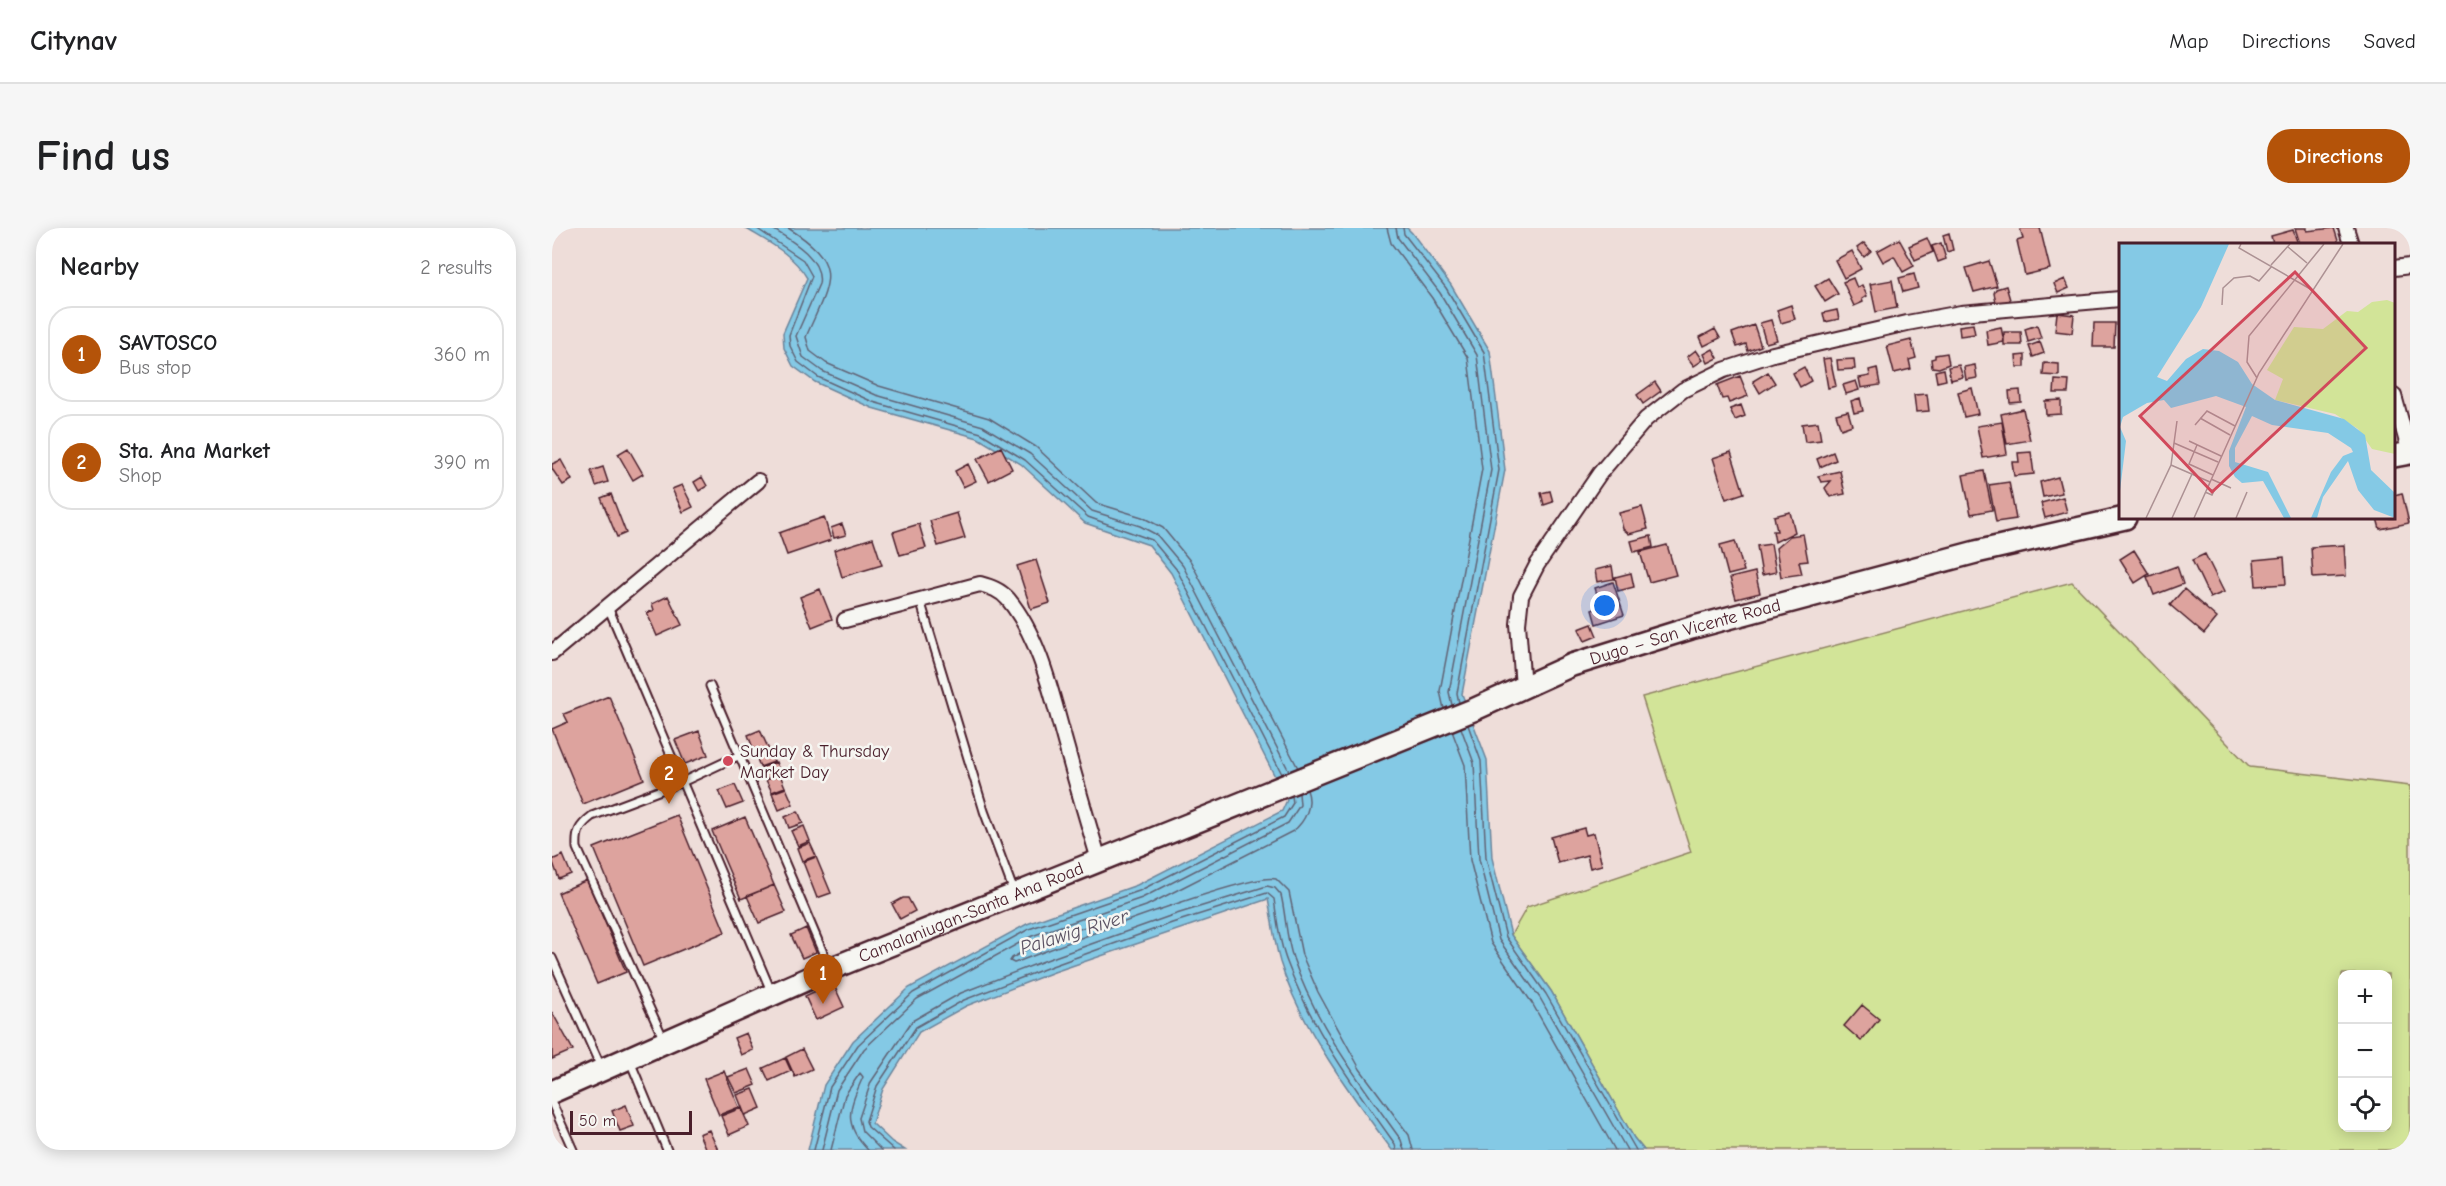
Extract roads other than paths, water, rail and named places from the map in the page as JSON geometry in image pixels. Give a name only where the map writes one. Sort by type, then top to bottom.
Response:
[{"type":"main road","points":[[2395,456],[2410,453]]},
{"type":"main road","name":"Dugo – San Vicente Road","points":[[1261,794],[1473,710],[1572,665],[1691,628],[1976,552],[2121,519]]},
{"type":"main road","name":"Camalaniugan-Santa Ana Road","points":[[552,1092],[830,969],[1261,794]]},
{"type":"street","points":[[2346,228],[2351,243]]},
{"type":"street","points":[[2395,268],[2410,266]]},
{"type":"street","points":[[1523,687],[1518,624],[1521,596],[1537,565],[1600,473],[1646,419],[1683,390],[1724,370],[1773,354],[1907,322],[1960,314],[2119,299]]},
{"type":"street","points":[[2395,400],[2410,453]]},
{"type":"street","points":[[552,653],[758,481]]},
{"type":"street","points":[[845,620],[980,584],[994,588],[1006,598],[1023,621],[1055,705],[1099,860]]},
{"type":"lane","points":[[920,600],[984,811],[1015,895]]},
{"type":"lane","points":[[608,607],[773,996]]},
{"type":"lane","points":[[710,686],[830,969]]},
{"type":"lane","points":[[665,1042],[577,848],[576,834],[581,825],[592,816],[682,782],[740,755]]},
{"type":"lane","points":[[552,958],[602,1070]]},
{"type":"lane","points":[[628,1058],[668,1150]]},
{"type":"lane","points":[[552,1103],[573,1150]]},
{"type":"water","name":"Palawig River","points":[[745,228],[1407,228],[1412,233],[1451,285],[1490,351],[1505,470],[1462,694],[1487,760],[1492,858],[1511,935],[1551,991],[1634,1138],[1644,1150],[1392,1150],[1328,1060],[1300,1011],[1280,962],[1268,899],[1054,972],[966,1006],[919,1032],[883,1089],[872,1123],[892,1142],[905,1150],[808,1150],[824,1085],[853,1041],[909,988],[1027,924],[1137,885],[1282,811],[1287,800],[1171,573],[1149,545],[1085,523],[1021,464],[978,438],[872,408],[815,382],[793,366],[784,348],[783,333],[807,278],[787,255]]},
{"type":"place","name":"Sunday & Thursday Market Day","points":[[728,761]]},
{"type":"place","name":"Sta. Ana Market","points":[[669,804]]},
{"type":"place","name":"SAVTOSCO","points":[[823,1004]]}]
